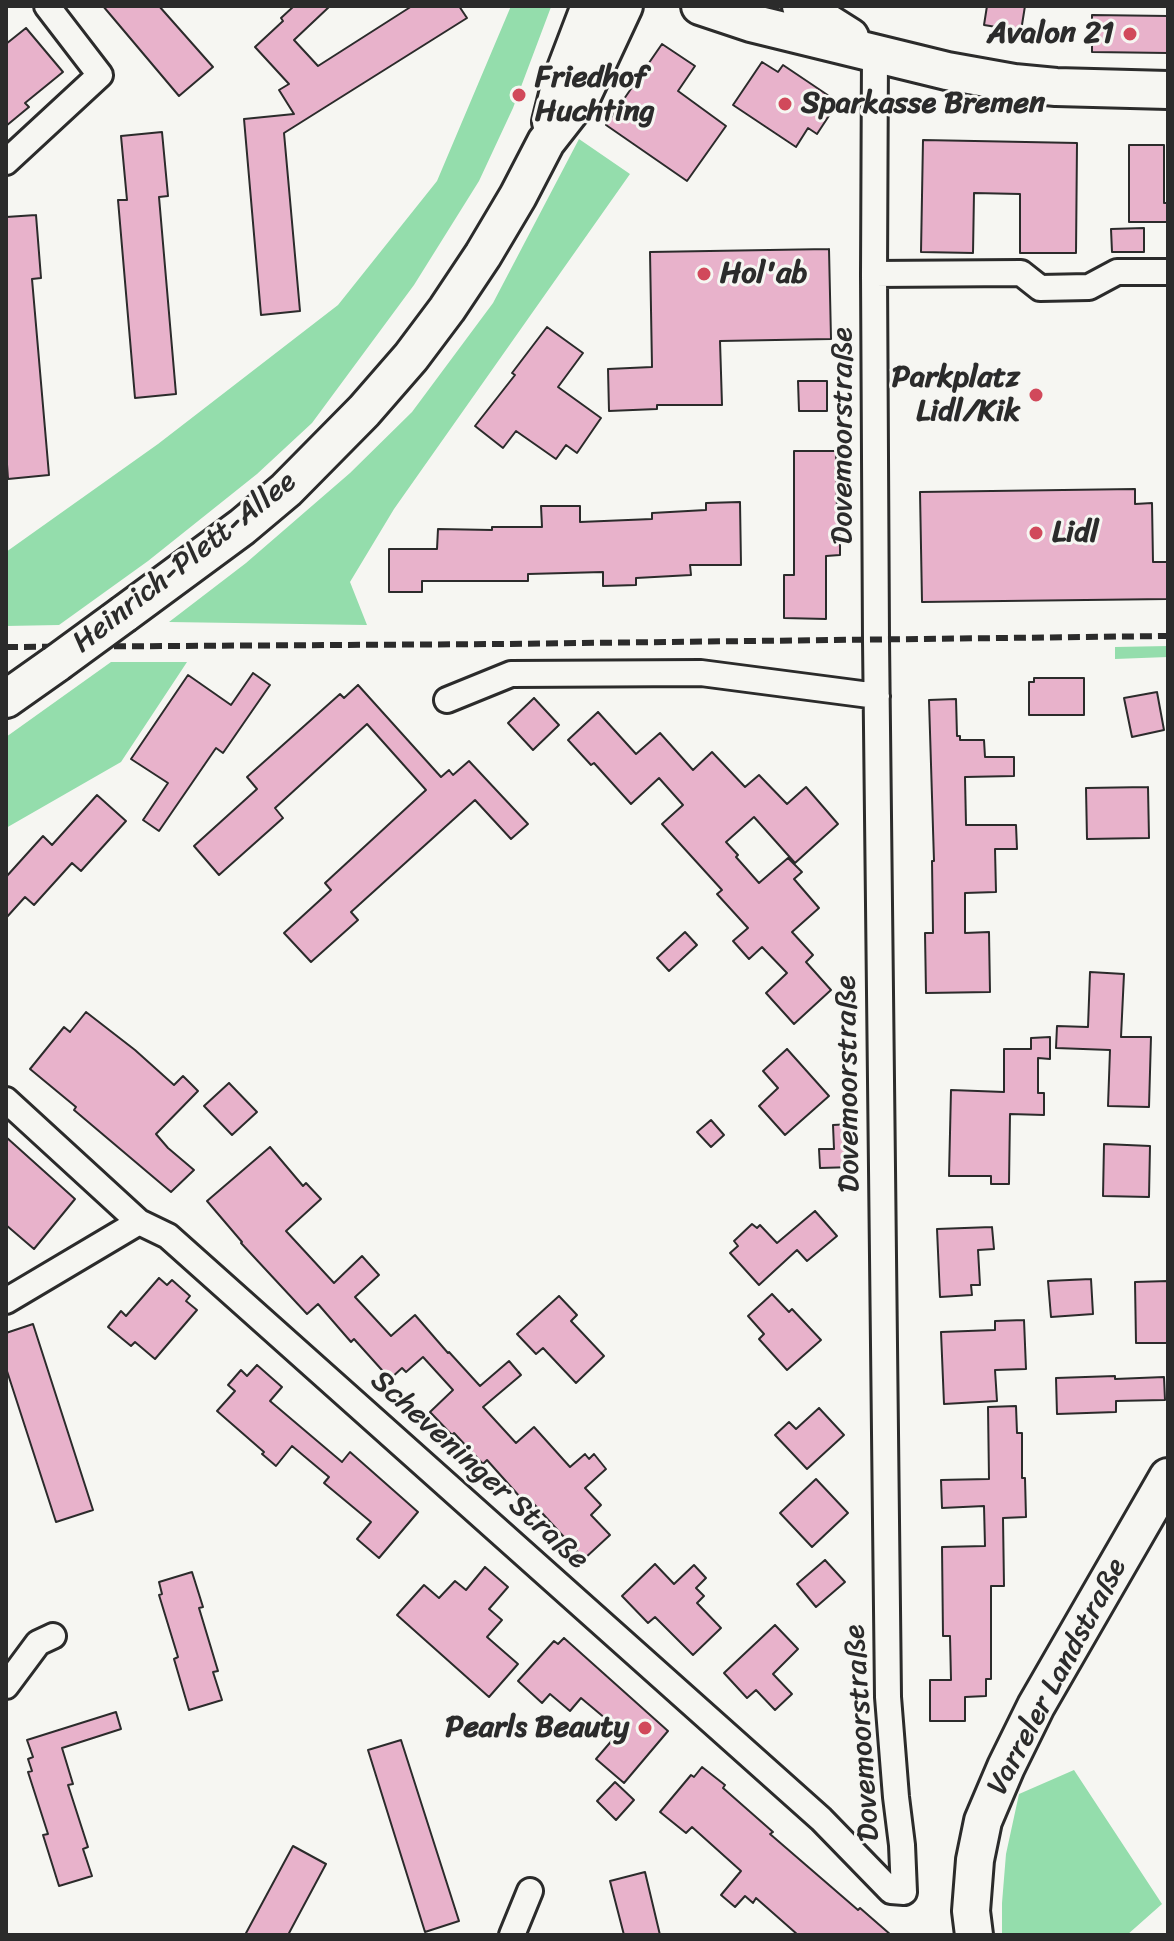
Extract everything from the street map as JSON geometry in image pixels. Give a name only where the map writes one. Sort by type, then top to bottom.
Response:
[{"type":"main road","name":"Heinrich-Plett-Allee","points":[[546,142],[561,82],[590,6]]},
{"type":"main road","name":"Heinrich-Plett-Allee","points":[[6,699],[242,527],[286,490],[364,411],[411,357],[483,255],[546,142],[582,96],[624,6]]},
{"type":"main road","points":[[700,6],[751,23],[947,71],[1014,83],[1086,89],[1168,90]]},
{"type":"main road","points":[[801,6],[875,53]]},
{"type":"main road","name":"Varreler Landstraße","points":[[974,1935],[971,1911],[975,1860],[983,1821],[1036,1706],[1168,1477]]},
{"type":"street","points":[[6,162],[100,75],[47,6]]},
{"type":"street","name":"Dovemoorstraße","points":[[875,53],[877,696],[888,1697],[904,1892]]},
{"type":"street","points":[[874,274],[1021,273],[1040,288],[1089,287],[1117,272],[1168,272]]},
{"type":"street","points":[[447,700],[511,674],[701,673],[877,696]]},
{"type":"street","name":"Scheveninger Straße","points":[[6,1100],[139,1222],[168,1236],[821,1819],[891,1891],[904,1892]]},
{"type":"street","points":[[6,1301],[139,1222]]},
{"type":"street","points":[[6,1686],[38,1643],[53,1636]]},
{"type":"street","points":[[512,1935],[530,1891]]},
{"type":"green space","points":[[511,6],[551,7],[513,108],[479,181],[414,285],[312,423],[257,474],[148,561],[59,625],[6,626],[6,552],[158,444],[338,305],[437,181]]},
{"type":"green space","points":[[579,139],[630,174],[394,509],[350,582],[367,625],[169,622],[246,563],[350,473],[412,412],[493,303]]},
{"type":"green space","points":[[1168,646],[1168,657],[1115,659],[1115,647]]},
{"type":"green space","points":[[111,662],[187,662],[121,762],[6,828],[6,737]]},
{"type":"green space","points":[[1074,1770],[1162,1904],[1127,1935],[1002,1935],[1006,1854],[1019,1794]]},
{"type":"building","points":[[103,6],[159,6],[213,67],[179,96]]},
{"type":"building","points":[[294,6],[330,6],[294,40],[318,66],[412,6],[459,6],[467,18],[284,133],[300,311],[261,315],[244,119],[294,114],[279,90],[289,84],[255,47]]},
{"type":"building","points":[[987,6],[1025,6],[1021,31],[984,25]]},
{"type":"building","name":"Avalon 21","points":[[1092,15],[1168,16],[1168,53],[1092,52]]},
{"type":"building","points":[[26,28],[63,72],[25,103],[29,107],[6,126],[6,44]]},
{"type":"building","points":[[662,44],[695,66],[678,91],[726,126],[687,181],[606,125]]},
{"type":"building","name":"Sparkasse Bremen","points":[[762,62],[778,72],[783,65],[838,102],[817,134],[808,128],[796,147],[733,105]]},
{"type":"building","points":[[162,132],[168,196],[159,197],[176,394],[135,398],[118,200],[127,200],[121,136]]},
{"type":"building","points":[[923,140],[1077,143],[1076,253],[1020,253],[1020,194],[974,193],[973,253],[921,252]]},
{"type":"building","points":[[1129,145],[1164,145],[1164,203],[1168,203],[1168,222],[1129,222]]},
{"type":"building","points":[[36,215],[41,278],[32,279],[49,475],[8,479],[6,217]]},
{"type":"building","points":[[1144,228],[1144,252],[1112,252],[1111,229]]},
{"type":"building","points":[[829,249],[831,339],[720,341],[722,405],[657,405],[657,409],[609,411],[608,369],[652,367],[650,252]]},
{"type":"building","points":[[547,327],[583,353],[558,387],[601,418],[577,453],[566,445],[556,459],[516,431],[503,448],[475,426]]},
{"type":"building","points":[[798,381],[827,381],[827,411],[799,411]]},
{"type":"building","points":[[794,451],[836,451],[840,555],[826,556],[826,619],[784,618],[784,575],[794,575]]},
{"type":"building","name":"Lidl","points":[[1135,489],[1135,504],[1152,503],[1153,562],[1168,562],[1168,599],[922,602],[920,492]]},
{"type":"building","points":[[740,502],[741,565],[690,565],[691,575],[636,578],[636,585],[603,586],[603,572],[528,574],[528,581],[422,581],[422,592],[389,592],[389,549],[437,549],[438,529],[542,527],[541,506],[580,506],[580,522],[652,519],[652,513],[706,510],[706,503]]},
{"type":"building","points":[[253,673],[270,685],[223,753],[216,748],[159,831],[143,820],[168,783],[131,759],[188,675],[231,705]]},
{"type":"building","points":[[1034,678],[1084,678],[1084,715],[1029,715],[1029,682],[1034,682]]},
{"type":"building","points":[[358,685],[441,777],[449,770],[453,775],[469,761],[528,824],[511,839],[475,800],[351,912],[358,920],[311,962],[284,933],[331,890],[325,883],[426,790],[367,724],[275,808],[283,818],[219,875],[194,846],[257,789],[247,777],[340,694],[344,698]]},
{"type":"building","points":[[1157,692],[1164,730],[1132,737],[1124,698]]},
{"type":"building","points":[[534,698],[559,725],[533,750],[508,723]]},
{"type":"building","points":[[956,699],[957,736],[960,740],[984,740],[985,757],[1014,757],[1014,776],[965,777],[966,825],[1016,825],[1017,849],[995,849],[996,892],[965,893],[965,933],[989,932],[990,992],[926,993],[925,933],[933,933],[934,861],[929,700]]},
{"type":"building","points":[[598,712],[636,754],[660,733],[693,770],[712,752],[745,787],[759,775],[787,804],[806,787],[838,824],[795,863],[754,817],[726,842],[759,883],[788,858],[802,872],[794,879],[819,908],[792,932],[813,955],[806,962],[831,990],[794,1024],[766,993],[787,973],[762,947],[749,959],[733,941],[748,928],[717,894],[722,890],[662,824],[683,805],[659,778],[631,804],[568,740]]},
{"type":"building","points":[[1148,787],[1149,838],[1087,839],[1086,788]]},
{"type":"building","points":[[97,795],[126,821],[81,871],[72,863],[34,905],[25,897],[6,918],[6,877],[43,836],[52,845]]},
{"type":"building","points":[[685,932],[697,945],[669,971],[657,958]]},
{"type":"building","points":[[1090,972],[1124,974],[1121,1037],[1151,1037],[1149,1107],[1108,1106],[1110,1050],[1056,1048],[1057,1026],[1088,1027]]},
{"type":"building","points":[[86,1012],[174,1085],[183,1076],[198,1091],[156,1134],[194,1170],[171,1192],[30,1069],[64,1027],[70,1032]]},
{"type":"building","points":[[1050,1037],[1050,1059],[1038,1058],[1038,1093],[1044,1093],[1044,1115],[1010,1114],[1009,1184],[991,1184],[991,1176],[949,1176],[951,1090],[1004,1092],[1004,1049],[1031,1049],[1031,1038]]},
{"type":"building","points":[[787,1049],[829,1096],[785,1135],[759,1106],[778,1088],[763,1071]]},
{"type":"building","points":[[229,1083],[257,1112],[232,1135],[204,1106]]},
{"type":"building","points":[[711,1120],[724,1135],[711,1147],[697,1132]]},
{"type":"building","points":[[852,1124],[854,1167],[820,1168],[819,1149],[834,1149],[833,1125]]},
{"type":"building","points":[[6,1137],[75,1199],[34,1249],[6,1225]]},
{"type":"building","points":[[1104,1144],[1150,1146],[1149,1197],[1103,1196]]},
{"type":"building","points":[[270,1147],[303,1186],[306,1183],[321,1199],[286,1231],[334,1283],[362,1256],[379,1275],[355,1297],[391,1336],[415,1315],[480,1386],[509,1361],[521,1375],[483,1407],[516,1443],[534,1427],[570,1467],[585,1454],[589,1459],[594,1454],[606,1469],[585,1488],[601,1505],[591,1515],[610,1535],[584,1559],[532,1502],[528,1506],[487,1460],[483,1464],[430,1412],[453,1390],[423,1357],[406,1372],[402,1368],[390,1379],[354,1339],[351,1342],[318,1304],[307,1314],[207,1201]]},
{"type":"building","points":[[815,1211],[837,1236],[807,1261],[797,1250],[759,1285],[730,1253],[738,1246],[734,1241],[752,1224],[757,1228],[760,1225],[777,1243]]},
{"type":"building","points":[[992,1227],[994,1249],[978,1250],[980,1285],[971,1285],[972,1295],[940,1297],[937,1229]]},
{"type":"building","points":[[159,1278],[167,1285],[172,1280],[190,1296],[186,1301],[197,1310],[155,1359],[135,1342],[131,1346],[108,1327],[121,1311],[126,1316]]},
{"type":"building","points":[[1091,1279],[1093,1314],[1051,1317],[1048,1281]]},
{"type":"building","points":[[1168,1281],[1168,1343],[1136,1343],[1135,1282]]},
{"type":"building","points":[[772,1294],[789,1312],[792,1309],[821,1340],[787,1370],[759,1339],[764,1334],[748,1316]]},
{"type":"building","points":[[559,1296],[577,1315],[571,1321],[604,1356],[576,1383],[543,1348],[536,1354],[517,1334]]},
{"type":"building","points":[[1024,1320],[1026,1369],[995,1370],[997,1401],[944,1404],[941,1332],[995,1330],[995,1321]]},
{"type":"building","points":[[33,1324],[93,1510],[56,1522],[6,1368],[6,1333]]},
{"type":"building","points":[[257,1365],[282,1387],[270,1401],[342,1462],[350,1452],[418,1512],[379,1558],[357,1539],[371,1522],[324,1483],[329,1477],[292,1446],[276,1466],[217,1411],[235,1391],[228,1385],[241,1370],[247,1376]]},
{"type":"building","points":[[1115,1376],[1115,1379],[1164,1377],[1165,1400],[1116,1401],[1116,1412],[1057,1414],[1056,1378]]},
{"type":"building","points":[[1016,1406],[1017,1433],[1022,1433],[1026,1517],[1003,1518],[1004,1586],[991,1586],[991,1679],[986,1679],[986,1696],[965,1697],[965,1721],[930,1721],[930,1680],[951,1680],[950,1636],[943,1636],[942,1547],[985,1546],[984,1506],[942,1508],[941,1480],[989,1479],[988,1407]]},
{"type":"building","points":[[819,1408],[844,1435],[807,1469],[775,1435],[789,1422],[796,1429]]},
{"type":"building","points":[[816,1479],[848,1513],[812,1547],[780,1513]]},
{"type":"building","points":[[825,1560],[845,1582],[816,1607],[797,1584]]},
{"type":"building","points":[[655,1564],[674,1584],[694,1565],[706,1578],[696,1588],[704,1596],[697,1603],[721,1628],[693,1655],[655,1617],[648,1623],[622,1596]]},
{"type":"building","points":[[485,1567],[508,1587],[489,1609],[502,1620],[487,1637],[518,1664],[489,1697],[397,1615],[424,1585],[439,1598],[455,1581],[466,1590]]},
{"type":"building","points":[[192,1572],[218,1671],[213,1672],[222,1700],[189,1710],[174,1659],[178,1657],[159,1595],[162,1594],[159,1582]]},
{"type":"building","points":[[775,1625],[798,1649],[773,1674],[792,1694],[775,1710],[756,1690],[747,1698],[724,1673]]},
{"type":"building","points":[[564,1638],[668,1731],[624,1783],[596,1759],[618,1729],[581,1698],[570,1711],[550,1694],[542,1703],[518,1681],[554,1641],[558,1644]]},
{"type":"building","points":[[116,1712],[121,1729],[62,1748],[73,1784],[68,1785],[88,1847],[83,1849],[92,1876],[59,1886],[43,1835],[48,1834],[28,1772],[32,1771],[28,1759],[33,1757],[27,1740]]},
{"type":"building","points":[[401,1740],[459,1921],[425,1932],[368,1750]]},
{"type":"building","points":[[702,1767],[773,1832],[770,1834],[891,1935],[798,1935],[756,1898],[753,1903],[745,1896],[735,1907],[721,1895],[741,1871],[692,1827],[686,1833],[660,1812],[691,1775],[694,1777]]},
{"type":"building","points":[[615,1782],[634,1800],[616,1820],[597,1801]]},
{"type":"building","points":[[293,1846],[326,1864],[288,1935],[245,1935]]},
{"type":"building","points":[[645,1872],[660,1935],[624,1935],[610,1881]]},
{"type":"railway","points":[[6,647],[1168,636]]},
{"type":"place","name":"Avalon 21","points":[[1130,34]]},
{"type":"place","name":"Friedhof Huchting","points":[[519,95]]},
{"type":"place","name":"Sparkasse Bremen","points":[[785,104]]},
{"type":"place","name":"Hol'ab","points":[[704,274]]},
{"type":"place","name":"Parkplatz Lidl/Kik","points":[[1036,395]]},
{"type":"place","name":"Lidl","points":[[1036,533]]},
{"type":"place","name":"Pearls Beauty","points":[[645,1728]]}]
